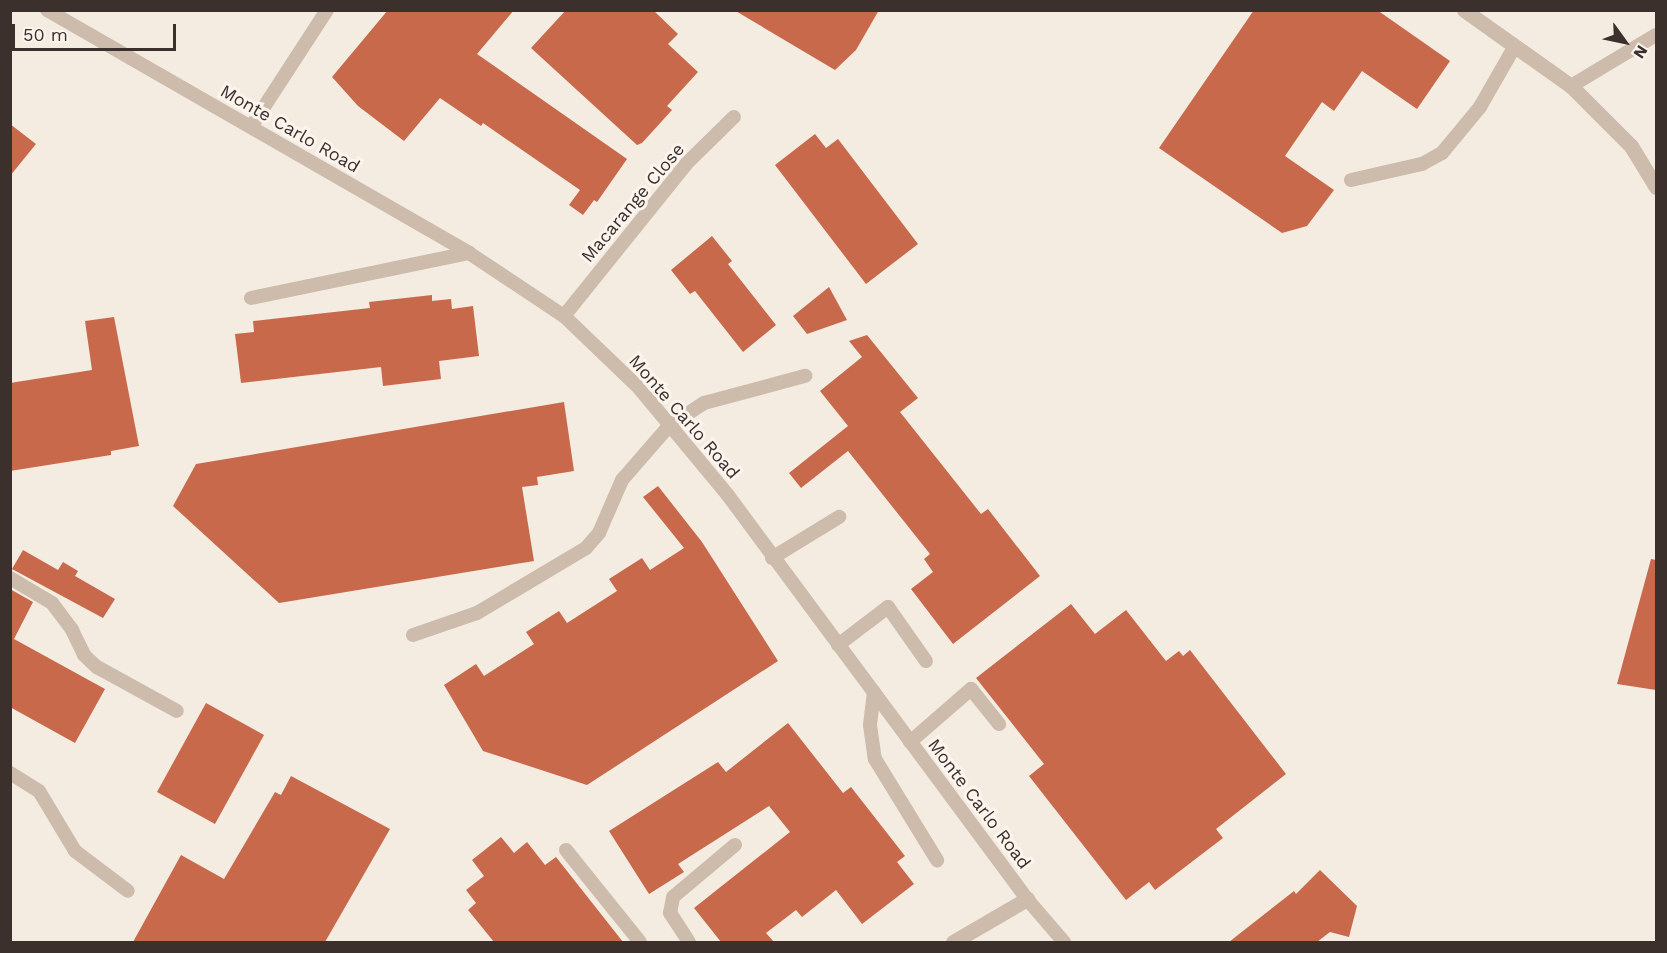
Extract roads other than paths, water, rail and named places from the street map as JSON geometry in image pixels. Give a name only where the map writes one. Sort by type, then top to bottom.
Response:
[{"type":"street","points":[[1464,10],[1571,86],[1631,146],[1656,187]]},
{"type":"street","points":[[952,942],[1027,898]]},
{"type":"lane","name":"Monte Carlo Road","points":[[47,10],[469,253],[564,315],[639,388],[727,494],[772,558],[1027,898],[1064,942]]},
{"type":"lane","points":[[251,127],[327,10]]},
{"type":"lane","points":[[1571,86],[1656,35]]},
{"type":"lane","points":[[1352,180],[1422,164],[1442,153],[1480,107],[1515,46]]},
{"type":"lane","name":"Macarange Close","points":[[564,315],[686,164],[734,117]]},
{"type":"lane","points":[[251,298],[469,253]]},
{"type":"lane","points":[[413,635],[477,614],[586,548],[599,533],[622,480],[669,426],[704,403],[805,376]]},
{"type":"lane","points":[[772,558],[839,517]]},
{"type":"lane","points":[[10,578],[52,603],[72,630],[84,655],[97,667],[177,711]]},
{"type":"lane","points":[[838,645],[888,607],[926,661]]},
{"type":"lane","points":[[910,742],[971,689],[999,724]]},
{"type":"lane","points":[[874,692],[870,726],[875,759],[937,860]]},
{"type":"lane","points":[[10,773],[39,791],[75,851],[128,891]]},
{"type":"lane","points":[[689,942],[670,913],[673,897],[735,845]]},
{"type":"lane","points":[[566,850],[640,942]]}]
